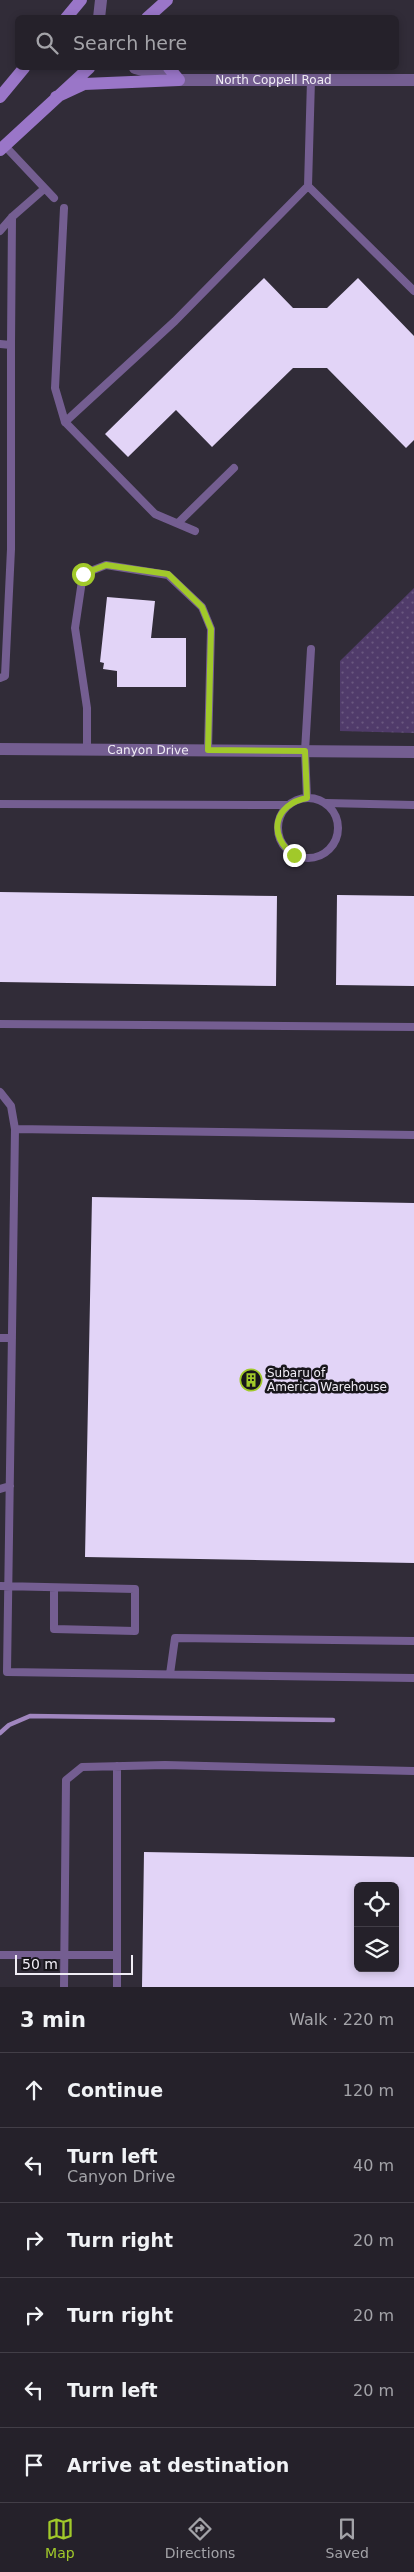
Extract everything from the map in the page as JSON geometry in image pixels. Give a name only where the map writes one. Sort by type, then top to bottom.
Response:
[{"type":"main road","points":[[68,15],[81,0]]},
{"type":"main road","points":[[152,15],[167,0]]},
{"type":"main road","points":[[0,97],[22,70]]},
{"type":"main road","points":[[2,148],[87,70]]},
{"type":"main road","points":[[171,70],[179,80]]},
{"type":"main road","points":[[56,97],[84,84],[179,80]]},
{"type":"street","points":[[99,15],[101,0]]},
{"type":"street","name":"North Coppell Road","points":[[142,70],[179,80],[414,80]]},
{"type":"street","name":"Canyon Drive","points":[[0,748],[414,752]]},
{"type":"lane","points":[[65,422],[175,322],[308,186],[311,80]]},
{"type":"lane","points":[[2,148],[54,198]]},
{"type":"lane","points":[[308,186],[414,291]]},
{"type":"lane","points":[[0,231],[12,217],[44,189]]},
{"type":"lane","points":[[64,208],[55,388],[65,422],[154,514],[195,531]]},
{"type":"lane","points":[[0,678],[5,676],[11,549],[12,217]]},
{"type":"lane","points":[[0,344],[11,345]]},
{"type":"lane","points":[[178,523],[234,468]]},
{"type":"lane","points":[[86,749],[87,708],[75,628],[83,574],[106,565],[168,574],[202,607],[211,629],[208,750]]},
{"type":"lane","points":[[307,798],[305,751],[311,649]]},
{"type":"lane","points":[[0,804],[288,805],[307,798],[326,804],[414,806]]},
{"type":"lane","points":[[288,805],[278,822],[279,836],[286,850],[304,858],[323,854],[336,839],[337,820],[326,804]]},
{"type":"lane","points":[[0,1024],[414,1028]]},
{"type":"lane","points":[[0,1092],[12,1106],[15,1130],[10,1486],[4,1586],[4,1672],[414,1678]]},
{"type":"lane","points":[[15,1130],[414,1134]]},
{"type":"lane","points":[[0,1338],[12,1338]]},
{"type":"lane","points":[[0,1489],[10,1486]]},
{"type":"lane","points":[[4,1586],[135,1589],[135,1631],[54,1629],[54,1588]]},
{"type":"lane","points":[[170,1674],[175,1638],[414,1641]]},
{"type":"lane","points":[[117,1766],[117,1987]]},
{"type":"lane","points":[[64,1987],[66,1780],[82,1767],[414,1771]]},
{"type":"lane","points":[[0,1955],[117,1955]]},
{"type":"shaded area","points":[[414,588],[414,733],[340,731],[340,661]]},
{"type":"building","points":[[264,278],[293,308],[327,308],[358,278],[414,336],[414,440],[406,448],[327,368],[293,368],[212,447],[176,410],[128,457],[105,434]]},
{"type":"building","points":[[107,597],[155,601],[151,638],[186,638],[186,687],[117,687],[117,671],[103,669],[104,663],[100,662]]},
{"type":"building","points":[[0,892],[277,896],[276,986],[0,982]]},
{"type":"building","points":[[337,895],[414,896],[414,986],[336,985]]},
{"type":"building","name":"Subaru of America Warehouse","points":[[92,1197],[414,1203],[414,1563],[85,1557]]},
{"type":"building","points":[[144,1852],[414,1857],[414,1987],[142,1987]]},
{"type":"waterway","points":[[0,1733],[9,1725],[30,1716],[333,1720]]},
{"type":"place","name":"Subaru of America Warehouse","points":[[251,1380]]},
{"type":"route","points":[[83,574],[106,565],[168,574],[202,607],[211,629],[208,750],[305,751],[307,798],[297,800],[288,805],[282,812],[278,822],[280,841],[286,850],[294,855]]}]
